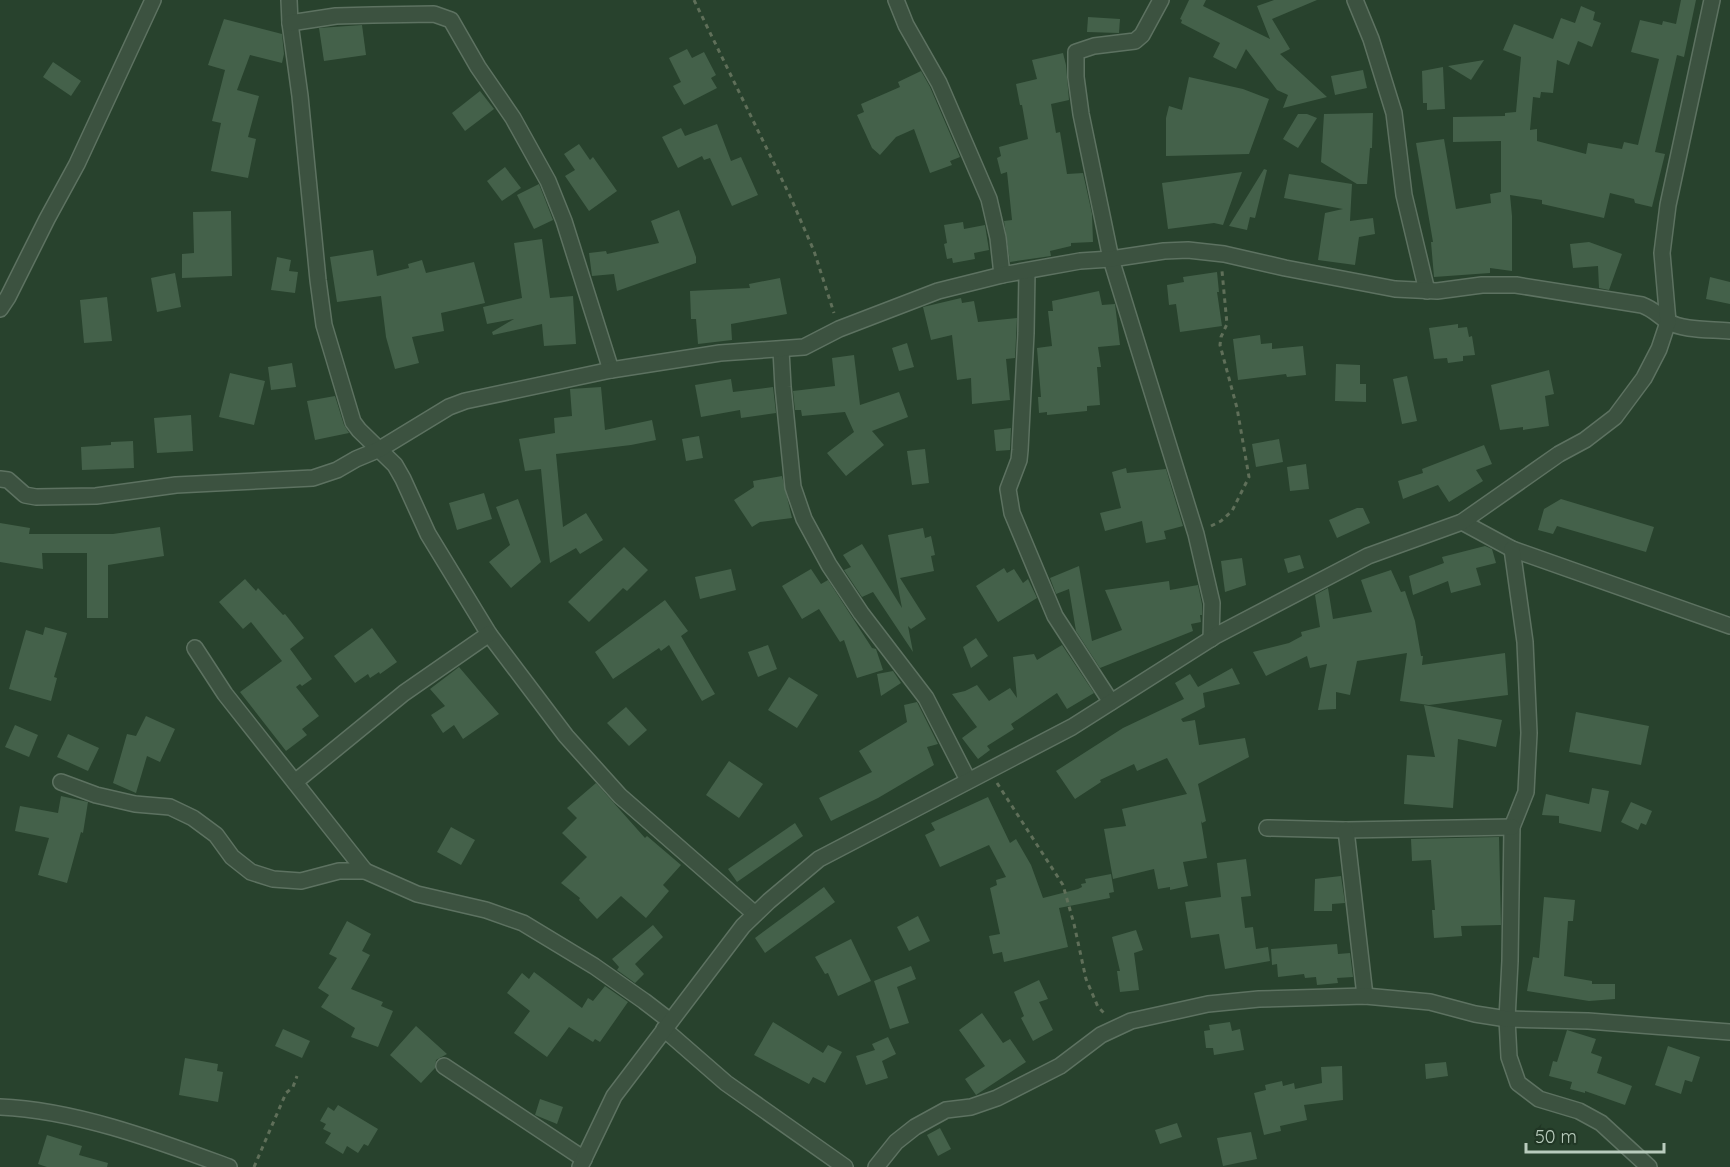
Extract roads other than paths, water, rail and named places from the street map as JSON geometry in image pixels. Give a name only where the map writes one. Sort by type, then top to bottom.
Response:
[{"type":"street","points":[[0,309],[77,164],[153,0]]},
{"type":"street","points":[[289,0],[324,325],[353,422],[395,465],[428,534],[489,634],[566,736],[620,796],[755,914]]},
{"type":"street","points":[[896,0],[911,33],[939,83],[989,199],[1002,275]]},
{"type":"street","points":[[1161,0],[1142,35],[1135,41],[1094,46],[1078,51],[1075,54],[1076,77],[1111,259],[1196,534],[1212,603],[1211,639]]},
{"type":"street","points":[[1355,0],[1371,39],[1394,112],[1404,195],[1427,291]]},
{"type":"street","points":[[444,1066],[582,1163],[614,1096],[743,926],[819,859],[1072,727],[1211,639],[1368,556],[1462,522],[1559,454],[1585,440],[1615,417],[1644,378],[1659,349],[1668,322],[1662,253],[1666,222],[1712,0]]},
{"type":"street","points":[[290,23],[336,16],[374,15],[434,14],[451,20],[478,67],[513,118],[548,181],[564,221],[611,370]]},
{"type":"street","points":[[0,479],[8,480],[30,497],[96,496],[176,485],[313,478],[337,470],[380,449],[449,407],[465,401],[611,370],[720,353],[804,347],[839,329],[938,291],[1002,275],[1146,252],[1176,250],[1220,254],[1395,289],[1427,291],[1482,285],[1534,287],[1642,305],[1652,309],[1668,322],[1701,329],[1730,331]]},
{"type":"street","points":[[1027,272],[1020,455],[1009,484],[1008,500],[1055,616],[1111,702]]},
{"type":"street","points":[[781,350],[793,487],[804,519],[829,565],[861,612],[926,698],[968,780]]},
{"type":"street","points":[[1462,522],[1512,549],[1730,626]]},
{"type":"street","points":[[1512,549],[1525,642],[1529,733],[1526,792],[1512,827],[1507,1019],[1509,1057],[1518,1083],[1539,1099],[1579,1111],[1601,1123],[1649,1167]]},
{"type":"street","points":[[295,782],[404,693],[489,634]]},
{"type":"street","points":[[195,648],[225,694],[365,871]]},
{"type":"street","points":[[61,782],[96,795],[135,804],[170,807],[193,818],[216,835],[232,857],[251,872],[273,879],[302,881],[339,871],[365,871],[417,894],[486,910],[538,930],[610,977],[667,1025],[726,1083],[845,1167]]},
{"type":"street","points":[[1267,828],[1346,830],[1512,827]]},
{"type":"street","points":[[1346,830],[1365,996]]},
{"type":"street","points":[[876,1167],[896,1142],[915,1127],[946,1110],[971,1107],[997,1098],[1060,1066],[1101,1035],[1131,1021],[1208,1004],[1259,999],[1365,996],[1430,1002],[1475,1014],[1507,1019],[1588,1021],[1730,1032]]},
{"type":"street","points":[[0,1107],[25,1108],[69,1117],[156,1141],[229,1167]]}]
